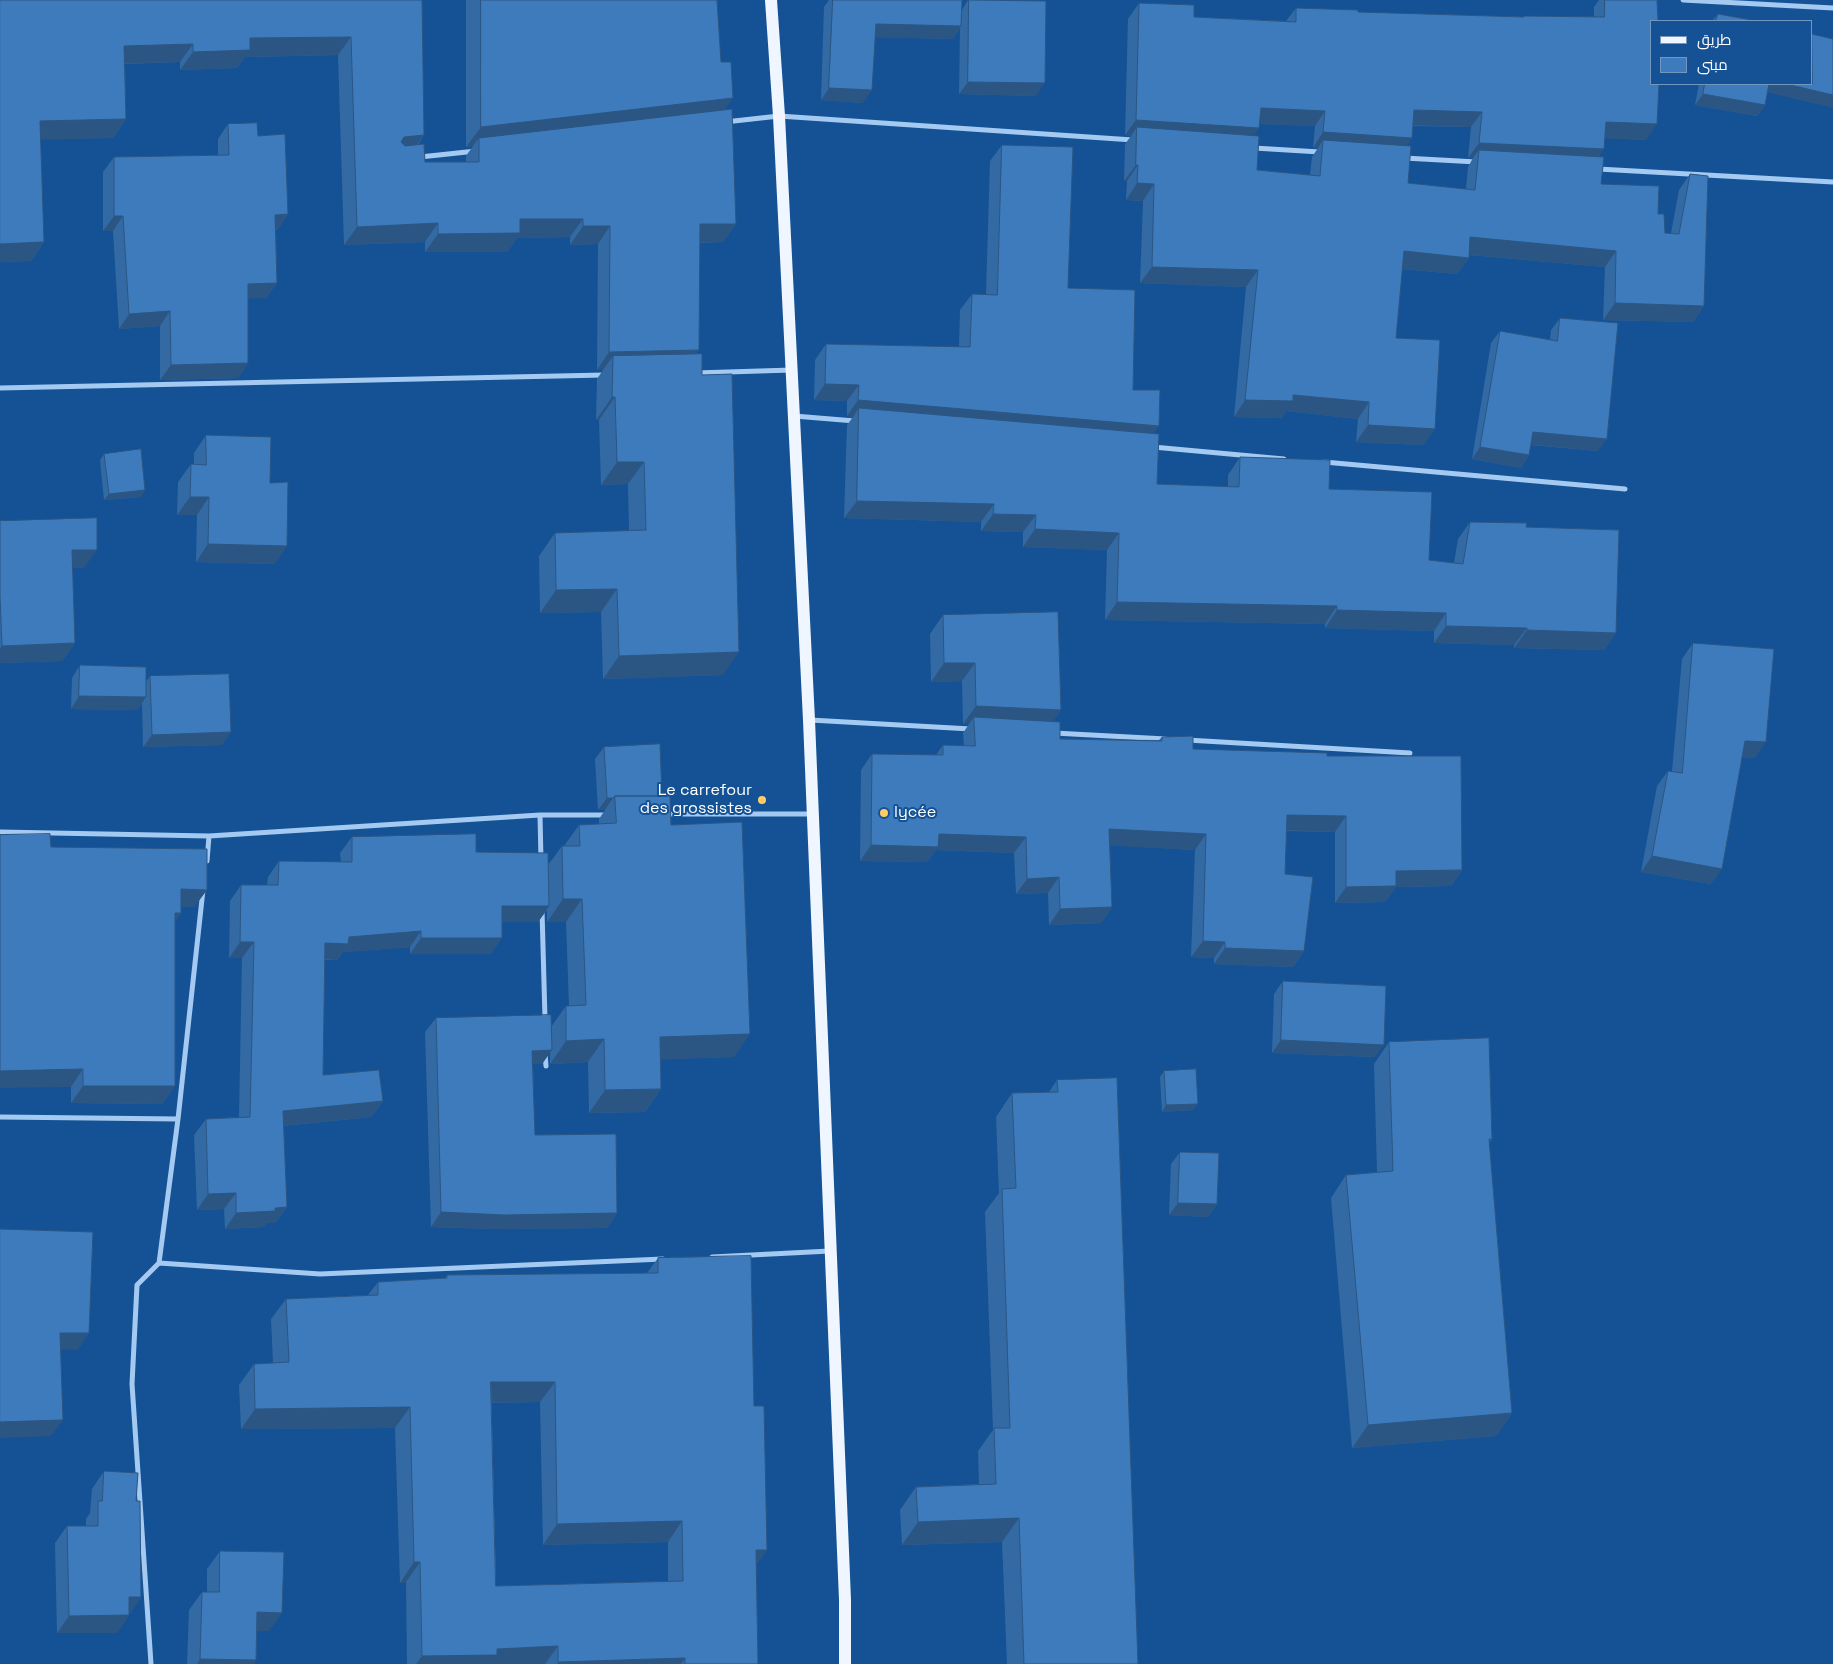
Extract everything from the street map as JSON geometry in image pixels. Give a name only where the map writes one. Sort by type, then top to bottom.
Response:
[{"type":"main road","points":[[771,0],[779,116],[809,720],[845,1600],[845,1664]]},
{"type":"street","points":[[1683,0],[1833,8]]},
{"type":"street","points":[[719,123],[779,116],[1137,140]]},
{"type":"street","points":[[1246,148],[1326,153]]},
{"type":"street","points":[[412,158],[481,150]]},
{"type":"street","points":[[1396,158],[1485,163]]},
{"type":"street","points":[[1594,169],[1833,182]]},
{"type":"street","points":[[693,372],[792,370]]},
{"type":"street","points":[[0,388],[614,374]]},
{"type":"street","points":[[794,416],[863,422]]},
{"type":"street","points":[[1150,447],[1289,459]]},
{"type":"street","points":[[1318,462],[1625,489]]},
{"type":"street","points":[[809,720],[977,729]]},
{"type":"street","points":[[1046,733],[1174,740]]},
{"type":"street","points":[[1184,740],[1410,753]]},
{"type":"street","points":[[657,814],[813,814]]},
{"type":"street","points":[[540,815],[542,863]]},
{"type":"street","points":[[0,832],[209,836],[540,815],[609,815]]},
{"type":"street","points":[[206,865],[209,836]]},
{"type":"street","points":[[151,1664],[132,1384],[137,1285],[159,1263],[178,1119],[204,884]]},
{"type":"street","points":[[542,902],[545,1027]]},
{"type":"street","points":[[545,1046],[546,1066]]},
{"type":"street","points":[[0,1117],[178,1119]]},
{"type":"street","points":[[703,1257],[831,1251]]},
{"type":"street","points":[[159,1263],[320,1274],[674,1258]]},
{"type":"building","points":[[0,0],[422,0],[424,135],[404,137],[401,142],[405,146],[424,144],[425,162],[479,162],[479,138],[732,109],[736,224],[700,224],[699,350],[609,352],[610,226],[583,226],[583,219],[520,219],[520,233],[438,234],[438,223],[357,227],[351,37],[250,38],[250,50],[193,52],[193,44],[124,46],[126,119],[40,121],[44,242],[0,244]]},
{"type":"building","points":[[481,0],[717,0],[721,62],[731,62],[733,98],[481,127]]},
{"type":"building","points":[[833,0],[962,0],[961,26],[876,24],[872,90],[829,88]]},
{"type":"building","points":[[969,0],[1046,1],[1045,83],[968,82]]},
{"type":"building","points":[[1605,0],[1657,0],[1658,20],[1650,20],[1650,85],[1659,85],[1657,124],[1606,122],[1604,149],[1479,143],[1482,112],[1414,110],[1412,138],[1323,132],[1325,111],[1261,108],[1259,128],[1136,120],[1139,3],[1194,5],[1194,17],[1296,22],[1296,8],[1358,10],[1358,12],[1524,17],[1604,17]]},
{"type":"building","points":[[1718,14],[1751,20],[1716,20]]},
{"type":"building","points":[[1813,34],[1833,39],[1833,95],[1790,85],[1813,85]]},
{"type":"building","points":[[1705,85],[1769,85],[1765,105],[1703,94]]},
{"type":"building","points":[[257,123],[258,136],[285,134],[288,214],[275,215],[277,283],[248,284],[248,363],[171,365],[170,311],[129,314],[123,216],[114,216],[114,157],[229,155],[228,124]]},
{"type":"building","points":[[1137,127],[1259,136],[1257,170],[1320,176],[1323,140],[1411,146],[1408,183],[1475,190],[1479,150],[1604,157],[1601,184],[1659,186],[1658,214],[1664,214],[1665,233],[1679,234],[1690,174],[1708,176],[1704,306],[1615,303],[1616,251],[1470,237],[1469,258],[1404,251],[1396,338],[1440,340],[1435,429],[1368,425],[1369,402],[1293,395],[1293,401],[1245,400],[1258,270],[1152,267],[1154,184],[1137,183]]},
{"type":"building","points":[[1002,145],[1073,147],[1068,288],[1135,290],[1133,390],[1160,390],[1159,426],[858,400],[859,385],[825,384],[826,344],[970,347],[972,294],[997,295]]},
{"type":"building","points":[[1560,318],[1618,323],[1607,439],[1533,432],[1529,455],[1480,447],[1500,331],[1557,341]]},
{"type":"building","points":[[702,354],[702,375],[732,374],[739,652],[619,656],[617,589],[556,590],[555,533],[646,530],[644,462],[617,462],[615,397],[612,397],[613,356]]},
{"type":"building","points":[[859,408],[1159,434],[1157,484],[1239,487],[1240,457],[1330,460],[1329,489],[1432,492],[1429,560],[1463,564],[1470,522],[1527,523],[1526,527],[1619,530],[1616,633],[1446,626],[1446,613],[1337,610],[1337,606],[1117,602],[1119,533],[1035,529],[1036,515],[993,514],[994,504],[857,501]]},
{"type":"building","points":[[206,435],[271,437],[270,483],[288,482],[287,546],[208,544],[209,497],[190,497],[191,464],[206,465]]},
{"type":"building","points":[[141,449],[145,490],[109,494],[104,454]]},
{"type":"building","points":[[97,518],[97,550],[72,550],[75,643],[2,646],[0,521]]},
{"type":"building","points":[[1058,612],[1061,710],[976,706],[975,663],[944,663],[943,615]]},
{"type":"building","points":[[1693,643],[1774,649],[1766,742],[1745,741],[1722,869],[1652,856],[1668,771],[1682,773]]},
{"type":"building","points":[[80,665],[146,667],[146,697],[79,696]]},
{"type":"building","points":[[229,674],[231,732],[152,735],[150,676]]},
{"type":"building","points":[[974,717],[1060,722],[1060,739],[1162,741],[1162,737],[1193,736],[1193,749],[1327,753],[1327,756],[1461,756],[1462,870],[1396,871],[1396,886],[1346,887],[1346,816],[1287,815],[1285,874],[1313,877],[1304,951],[1225,948],[1225,942],[1203,941],[1206,834],[1109,829],[1112,907],[1060,909],[1059,877],[1027,879],[1026,837],[939,834],[938,847],[871,845],[872,754],[943,755],[943,745],[975,746]]},
{"type":"building","points":[[660,744],[662,796],[615,796],[607,798],[604,747]]},
{"type":"building","points":[[615,796],[670,796],[671,825],[742,822],[750,1034],[660,1037],[661,1089],[605,1090],[604,1039],[566,1041],[566,1006],[586,1005],[582,899],[563,899],[562,846],[580,846],[579,825],[616,823]]},
{"type":"building","points":[[50,834],[51,847],[207,849],[207,890],[181,889],[181,913],[175,913],[175,1086],[83,1086],[83,1069],[0,1071],[0,835]]},
{"type":"building","points":[[476,834],[476,852],[548,853],[549,906],[502,906],[502,938],[421,938],[421,931],[349,937],[348,944],[325,943],[323,1075],[379,1070],[383,1101],[283,1111],[287,1207],[275,1208],[275,1211],[236,1213],[236,1193],[208,1194],[206,1119],[250,1117],[254,942],[240,942],[241,885],[278,885],[279,861],[352,862],[352,837]]},
{"type":"building","points":[[1283,981],[1386,986],[1384,1045],[1281,1040]]},
{"type":"building","points":[[551,1015],[552,1050],[532,1051],[535,1135],[616,1134],[617,1213],[504,1215],[441,1212],[436,1018]]},
{"type":"building","points":[[1489,1038],[1492,1139],[1489,1139],[1512,1413],[1368,1425],[1346,1175],[1393,1171],[1389,1042]]},
{"type":"building","points":[[1196,1069],[1198,1104],[1166,1105],[1164,1071]]},
{"type":"building","points":[[1117,1078],[1138,1664],[1024,1664],[1019,1518],[918,1522],[916,1487],[996,1484],[994,1428],[1010,1428],[1002,1189],[1016,1188],[1012,1093],[1058,1092],[1057,1080]]},
{"type":"building","points":[[1180,1152],[1219,1153],[1217,1204],[1178,1203]]},
{"type":"building","points":[[0,1229],[93,1232],[89,1333],[60,1333],[63,1420],[0,1422]]},
{"type":"building","points":[[751,1256],[754,1406],[764,1406],[767,1550],[756,1550],[758,1664],[685,1664],[685,1658],[558,1662],[558,1646],[497,1649],[497,1655],[422,1656],[420,1562],[414,1562],[410,1407],[255,1409],[254,1364],[289,1362],[286,1299],[378,1295],[378,1282],[447,1278],[447,1275],[658,1273],[658,1258]],"holes":[[[491,1382],[555,1382],[557,1524],[682,1521],[683,1581],[496,1586]]]},
{"type":"building","points":[[104,1471],[138,1473],[136,1501],[140,1501],[141,1597],[129,1597],[129,1615],[69,1616],[67,1526],[98,1526],[98,1501],[102,1501]]},
{"type":"building","points":[[220,1551],[284,1552],[282,1613],[257,1612],[256,1660],[200,1659],[202,1592],[219,1592]]},
{"type":"place","name":"Le carrefour des grossistes","points":[[762,800]]},
{"type":"place","name":"lycée","points":[[884,813]]}]
